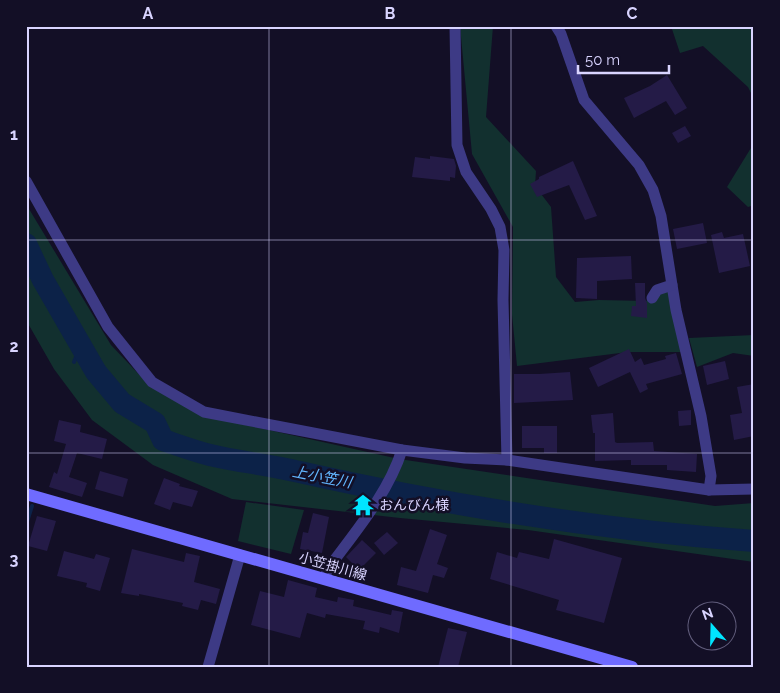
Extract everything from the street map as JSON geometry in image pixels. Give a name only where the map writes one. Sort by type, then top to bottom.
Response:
[{"type":"main road","name":"小笠掛川線","points":[[26,494],[632,667]]},
{"type":"street","points":[[455,26],[457,145],[466,172],[491,209],[500,227],[504,250],[503,300],[507,460]]},
{"type":"street","points":[[556,26],[584,100],[639,165],[653,190],[660,216],[676,310],[701,416],[711,476],[710,490]]},
{"type":"street","points":[[26,181],[108,327],[152,382],[204,412],[402,450],[466,458],[507,460],[710,490],[754,489]]},
{"type":"street","points":[[652,298],[657,290],[672,285]]},
{"type":"street","points":[[325,579],[327,570],[376,503],[398,465],[402,450]]},
{"type":"street","points":[[208,667],[240,555]]},
{"type":"green space","points":[[460,26],[493,26],[486,117],[536,171],[535,186],[551,207],[556,277],[575,302],[599,300],[646,301],[669,283],[681,352],[628,352],[517,366],[512,314],[513,227],[472,154]]},
{"type":"green space","points":[[671,26],[754,26],[754,99],[748,87],[703,46],[680,53]]},
{"type":"green space","points":[[754,143],[754,205],[748,207],[727,187]]},
{"type":"green space","points":[[26,204],[111,345],[150,386],[201,415],[399,459],[715,506],[754,503],[754,562],[528,530],[232,499],[153,465],[92,420],[54,369],[26,320]]},
{"type":"green space","points":[[754,335],[754,356],[733,353],[697,367],[689,338]]},
{"type":"green space","points":[[246,502],[304,510],[291,554],[238,541]]},
{"type":"building","points":[[667,75],[687,108],[675,115],[666,101],[634,118],[624,98],[650,86]]},
{"type":"building","points":[[685,126],[691,136],[678,143],[672,133]]},
{"type":"building","points":[[430,156],[454,159],[456,166],[455,178],[450,177],[450,181],[412,177],[415,157],[430,159]]},
{"type":"building","points":[[573,161],[597,216],[585,220],[569,185],[537,197],[530,184],[539,179],[539,177]]},
{"type":"building","points":[[703,223],[707,243],[677,249],[673,229]]},
{"type":"building","points":[[722,232],[724,238],[743,234],[750,266],[719,273],[711,235]]},
{"type":"building","points":[[631,256],[632,279],[597,281],[597,299],[576,298],[577,258]]},
{"type":"building","points":[[635,283],[645,283],[647,318],[631,316],[632,306],[636,306]]},
{"type":"building","points":[[629,349],[635,362],[641,358],[644,365],[666,359],[665,356],[676,353],[682,374],[646,384],[648,389],[640,393],[630,372],[598,387],[589,368]]},
{"type":"building","points":[[725,361],[729,379],[707,385],[703,366]]},
{"type":"building","points":[[570,372],[573,400],[514,403],[514,374]]},
{"type":"building","points":[[754,384],[754,436],[734,440],[730,415],[742,413],[737,387]]},
{"type":"building","points":[[691,410],[691,425],[679,426],[678,411]]},
{"type":"building","points":[[613,413],[615,442],[653,442],[654,451],[697,454],[696,472],[667,470],[667,465],[631,465],[631,460],[595,461],[595,433],[593,433],[591,415]]},
{"type":"building","points":[[59,420],[81,425],[80,432],[107,439],[102,459],[77,453],[69,477],[87,483],[82,497],[49,487],[54,472],[57,474],[66,444],[54,441]]},
{"type":"building","points":[[522,426],[557,426],[557,453],[544,453],[544,448],[522,448]]},
{"type":"building","points":[[100,471],[128,479],[123,497],[95,489]]},
{"type":"building","points":[[164,478],[180,484],[179,486],[198,491],[192,507],[173,502],[170,510],[154,504]]},
{"type":"building","points":[[313,513],[329,517],[322,553],[300,549],[303,532],[308,533]]},
{"type":"building","points":[[37,516],[56,521],[47,551],[28,546]]},
{"type":"building","points":[[430,529],[447,535],[437,564],[448,568],[444,578],[433,575],[428,593],[397,585],[401,567],[416,571]]},
{"type":"building","points":[[387,532],[398,543],[384,555],[374,543]]},
{"type":"building","points":[[554,539],[622,558],[604,623],[556,610],[559,600],[490,579],[497,552],[517,558],[519,552],[549,559]]},
{"type":"building","points":[[362,540],[376,553],[359,570],[346,557]]},
{"type":"building","points":[[132,549],[184,562],[186,553],[200,556],[194,582],[220,589],[216,604],[201,600],[198,610],[182,606],[183,603],[139,594],[139,596],[121,593]]},
{"type":"building","points":[[64,551],[94,559],[96,554],[110,558],[100,591],[86,587],[87,583],[57,576]]},
{"type":"building","points":[[288,580],[317,588],[315,597],[337,602],[338,597],[354,600],[353,606],[391,615],[392,610],[403,612],[399,633],[380,627],[379,633],[363,629],[365,621],[326,614],[325,618],[307,613],[300,638],[251,625],[260,591],[284,597]]},
{"type":"building","points":[[448,628],[467,632],[458,667],[438,667]]},
{"type":"waterway","name":"上小笠川","points":[[26,244],[43,280],[96,372],[122,403],[155,423],[163,440],[198,452],[221,457],[409,495],[523,515],[639,530],[754,541]]},
{"type":"waterway","points":[[74,362],[81,345]]},
{"type":"waterway","points":[[26,525],[32,506]]},
{"type":"place","name":"おんびん様","points":[[363,505]]}]
